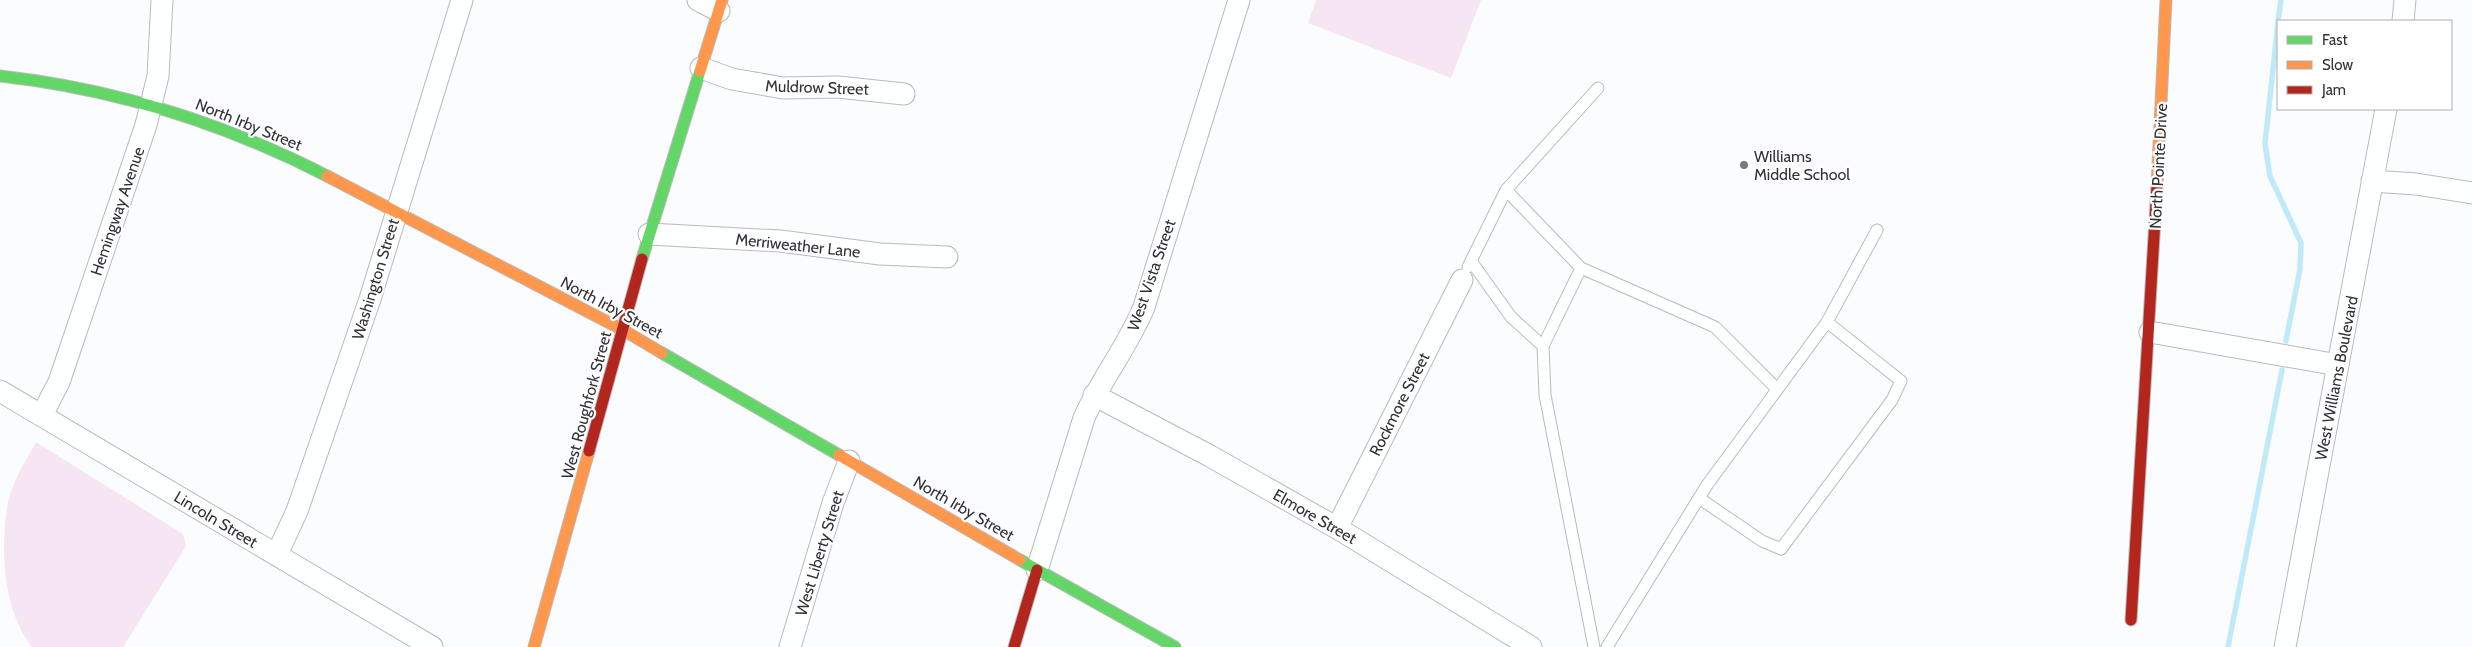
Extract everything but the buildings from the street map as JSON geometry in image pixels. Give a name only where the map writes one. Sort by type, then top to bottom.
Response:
[{"type":"street","name":"Hemingway Avenue","points":[[42,415],[59,382],[152,104],[158,76],[162,0]]},
{"type":"street","name":"Washington Street","points":[[276,554],[301,502],[370,299],[396,212],[424,131],[462,0]]},
{"type":"street","points":[[698,0],[721,5]]},
{"type":"street","name":"West Vista Street","points":[[1037,570],[1094,395],[1125,346],[1144,307],[1239,0]]},
{"type":"street","name":"North Pointe Drive","points":[[2131,620],[2150,332],[2166,0]]},
{"type":"street","points":[[2403,20],[2405,0]]},
{"type":"street","name":"West Roughfork Street","points":[[534,647],[649,234],[721,5]]},
{"type":"street","name":"Muldrow Street","points":[[701,68],[732,79],[783,88],[838,87],[904,94]]},
{"type":"street","name":"North Irby Street","points":[[0,76],[105,92],[152,104],[258,142],[623,330],[1037,570],[1175,647]]},
{"type":"street","name":"West Williams Boulevard","points":[[2285,647],[2386,110]]},
{"type":"street","points":[[2372,181],[2416,184],[2472,193]]},
{"type":"street","name":"Merriweather Lane","points":[[649,234],[780,241],[880,254],[947,257]]},
{"type":"street","name":"Rockmore Street","points":[[1337,528],[1467,270]]},
{"type":"street","points":[[2150,332],[2338,365]]},
{"type":"street","name":"Lincoln Street","points":[[0,391],[432,647]]},
{"type":"street","name":"Elmore Street","points":[[1094,395],[1210,456],[1337,528],[1532,647]]},
{"type":"street","name":"West Liberty Street","points":[[790,647],[833,503],[849,460]]},
{"type":"street","points":[[1014,647],[1037,570]]},
{"type":"lane","points":[[1543,346],[1511,317],[1467,270],[1506,190],[1598,88]]},
{"type":"lane","points":[[1506,190],[1581,268],[1716,327],[1777,389]]},
{"type":"lane","points":[[1607,647],[1699,498],[1827,322],[1877,230]]},
{"type":"lane","points":[[1581,268],[1543,346],[1545,395],[1594,647]]},
{"type":"lane","points":[[1699,498],[1762,541],[1781,548],[1892,400],[1901,381],[1827,322]]},
{"type":"shaded area","points":[[1316,0],[1481,0],[1451,78],[1308,23]]},
{"type":"shaded area","points":[[36,442],[183,534],[186,546],[123,647],[32,647],[14,614],[9,596],[4,558],[8,501],[13,486]]},
{"type":"waterway","points":[[2278,20],[2281,0]]},
{"type":"waterway","points":[[2277,31],[2265,144],[2270,176],[2301,243],[2300,269],[2286,341]]},
{"type":"waterway","points":[[2228,647],[2282,370]]},
{"type":"traffic: fast","points":[[642,259],[700,71]]},
{"type":"traffic: fast","points":[[0,76],[86,90],[168,111],[209,124],[249,140],[327,176]]},
{"type":"traffic: fast","points":[[662,353],[839,455]]},
{"type":"traffic: fast","points":[[1020,560],[1175,647]]},
{"type":"traffic: slow","points":[[700,71],[722,0]]},
{"type":"traffic: slow","points":[[2157,186],[2166,0]]},
{"type":"traffic: slow","points":[[327,176],[623,330],[662,353]]},
{"type":"traffic: slow","points":[[534,647],[589,451]]},
{"type":"traffic: slow","points":[[839,455],[1020,560]]},
{"type":"traffic: jam","points":[[2131,620],[2157,186]]},
{"type":"traffic: jam","points":[[589,451],[642,259]]},
{"type":"traffic: jam","points":[[1014,647],[1037,570]]},
{"type":"place","name":"Williams Middle School","points":[[1744,165]]}]
